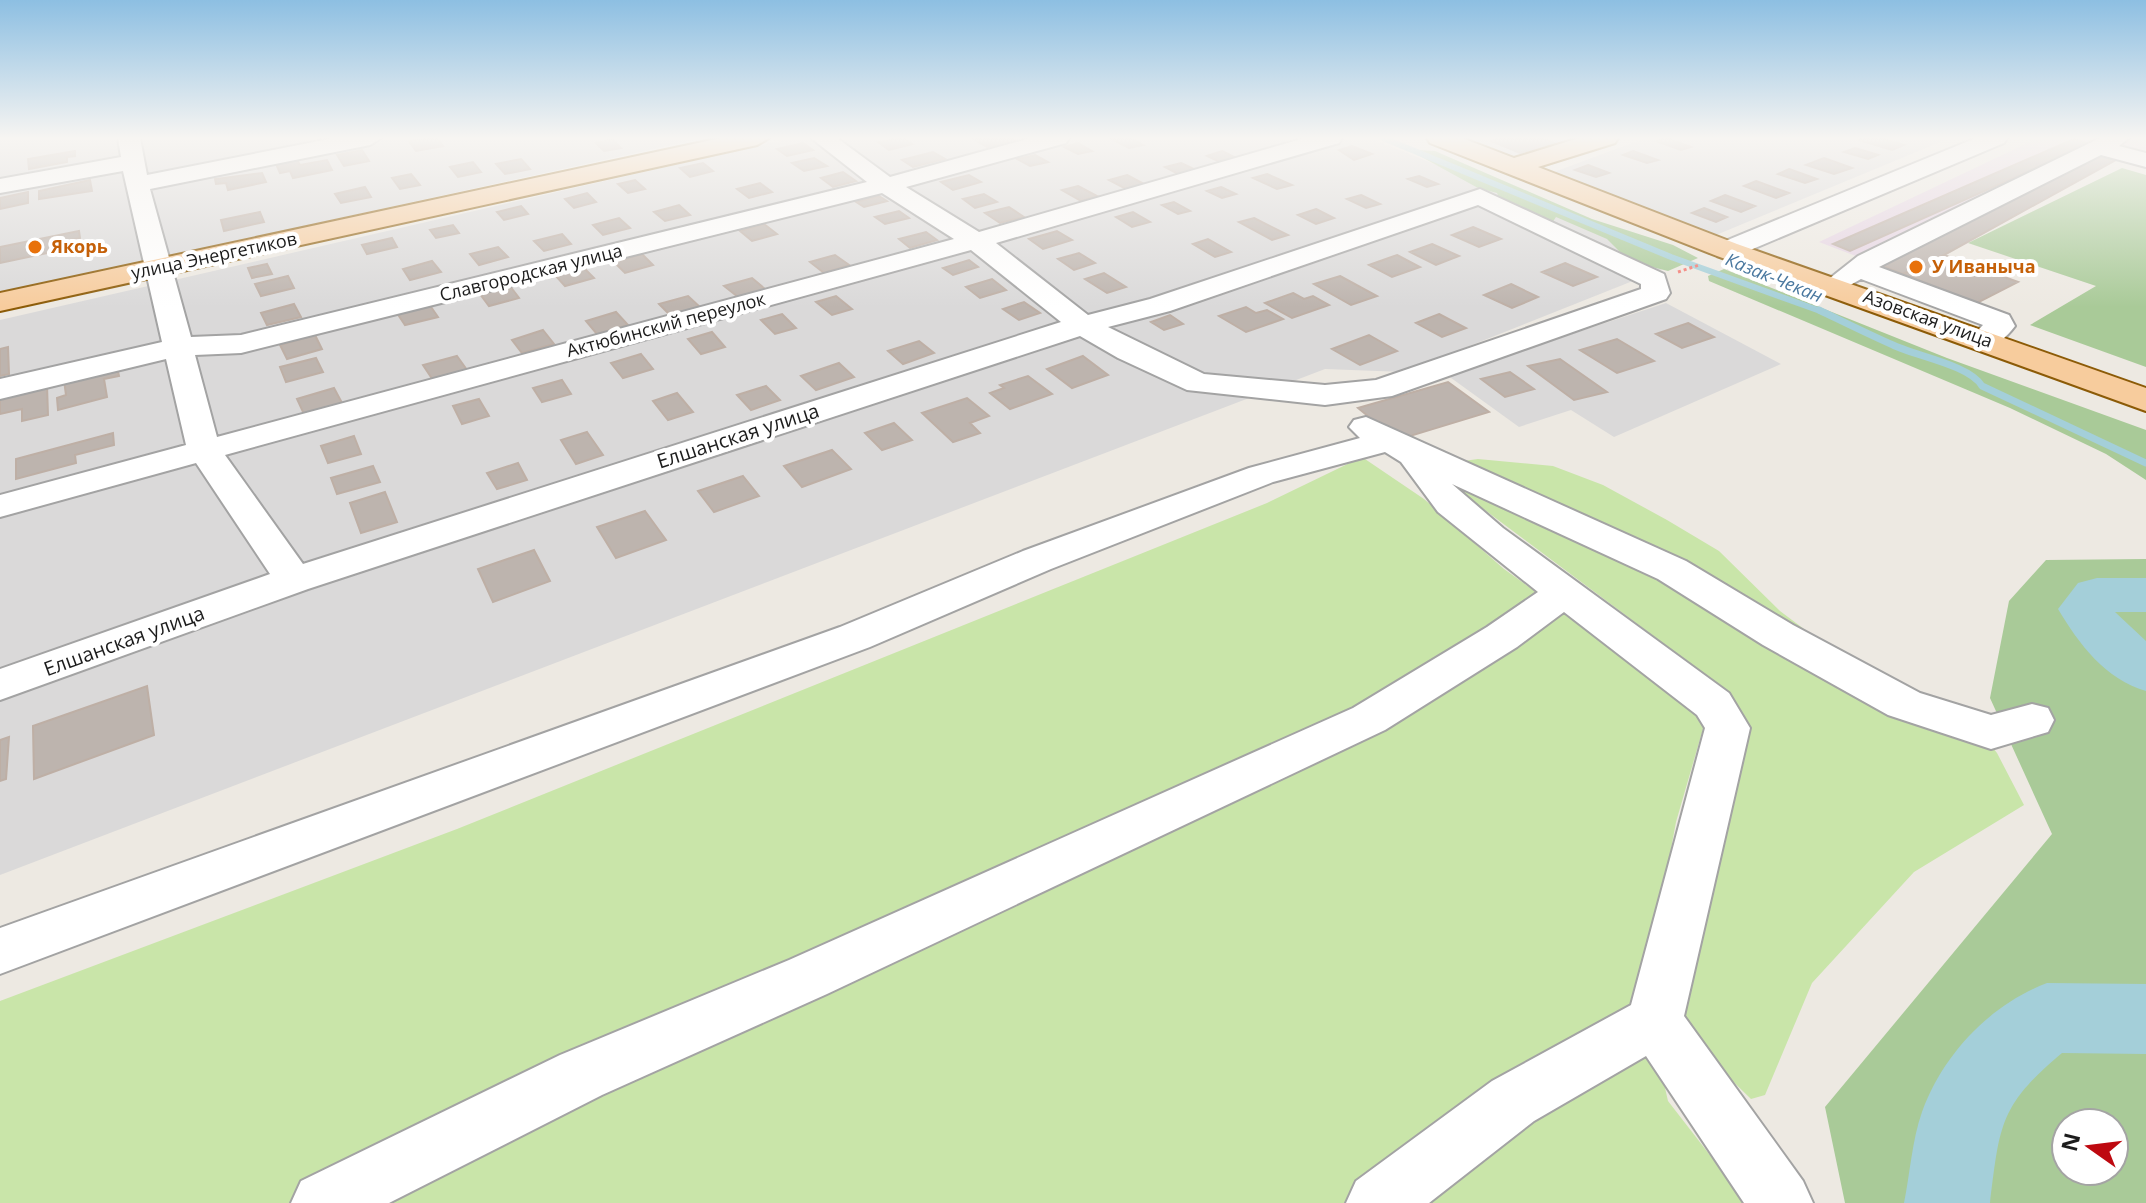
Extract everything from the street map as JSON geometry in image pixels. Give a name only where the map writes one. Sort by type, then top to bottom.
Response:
[{"type":"main road","name":"улица Энергетиков","points":[[0,302],[498,194]]},
{"type":"main road","name":"Азовская улица","points":[[1582,194],[1727,250],[1847,277],[1984,339],[2146,400]]},
{"type":"street","points":[[141,194],[204,450],[294,580]]},
{"type":"street","name":"Славгородская улица","points":[[0,389],[177,347],[241,344],[849,194]]},
{"type":"street","points":[[901,194],[976,241],[1083,325],[1129,352],[1198,383],[1325,395],[1398,447],[1672,570],[1778,635],[1904,704],[1991,732],[2032,720]]},
{"type":"street","name":"Актюбинский переулок","points":[[0,506],[976,241],[1138,194]]},
{"type":"street","points":[[1727,250],[1861,194]]},
{"type":"street","points":[[1847,277],[2007,194]]},
{"type":"street","name":"Елшанская улица","points":[[0,685],[294,580],[1083,325],[1160,305],[1480,196],[1654,280],[1656,293],[1381,389],[1325,395]]},
{"type":"street","points":[[1378,1203],[1513,1101],[1655,1021],[1728,728],[1713,704],[1566,591],[1518,559],[1438,495],[1398,447]]},
{"type":"street","points":[[0,951],[840,642],[1037,560],[1261,475],[1398,447]]},
{"type":"street","points":[[323,1203],[581,1075],[808,977],[1369,719],[1502,637],[1566,591]]},
{"type":"street","points":[[1655,1021],[1781,1203]]},
{"type":"shaded area","points":[[0,194],[448,194],[0,293]]},
{"type":"shaded area","points":[[548,194],[1508,194],[1678,263],[1404,372],[1325,369],[0,875],[0,320]]},
{"type":"shaded area","points":[[1611,194],[1815,194],[1716,235]]},
{"type":"shaded area","points":[[1920,194],[2054,194],[1966,244],[1903,274],[1819,242]]},
{"type":"shaded area","points":[[1666,303],[1781,364],[1614,437],[1571,410],[1519,427],[1447,375]]},
{"type":"green space","points":[[1497,194],[1535,194],[1592,219],[1673,245],[1698,258],[1668,271],[1648,266],[1624,256],[1607,239],[1556,217],[1552,223],[1501,203]]},
{"type":"green space","points":[[2068,194],[2146,194],[2146,367],[2030,325],[2096,286],[1968,243]]},
{"type":"green space","points":[[1724,269],[1947,358],[2146,430],[2146,480],[2106,454],[2010,408],[1709,281],[1708,276]]},
{"type":"green space","points":[[1362,457],[1424,499],[1504,569],[1707,715],[1676,822],[1644,995],[1668,1101],[1747,1203],[0,1203],[0,1001],[457,829],[1267,503]]},
{"type":"green space","points":[[1478,459],[1553,466],[1603,485],[1719,551],[1780,611],[1808,632],[1978,729],[1997,753],[2024,805],[1914,872],[1812,983],[1765,1095],[1751,1099],[1712,1061],[1679,1014],[1725,700],[1711,679],[1438,475],[1456,462]]},
{"type":"green space","points":[[2146,559],[2146,1203],[1845,1203],[1825,1107],[2052,834],[1990,698],[2009,601],[2046,560]]},
{"type":"building","points":[[28,194],[28,203],[0,209],[0,198]]},
{"type":"building","points":[[39,194],[71,194],[39,199]]},
{"type":"building","points":[[335,194],[369,194],[371,197],[341,203]]},
{"type":"building","points":[[588,194],[596,202],[574,208],[565,199]]},
{"type":"building","points":[[984,194],[997,202],[975,208],[963,199]]},
{"type":"building","points":[[1069,194],[1097,196],[1081,201]]},
{"type":"building","points":[[1214,194],[1236,194],[1222,198]]},
{"type":"building","points":[[1947,194],[1978,194],[1850,251],[1833,244]]},
{"type":"building","points":[[2011,194],[2054,194],[1903,274],[1872,262]]},
{"type":"building","points":[[1361,195],[1380,204],[1366,208],[1347,199]]},
{"type":"building","points":[[1725,195],[1755,206],[1741,212],[1711,201]]},
{"type":"building","points":[[879,196],[887,201],[864,207],[856,202]]},
{"type":"building","points":[[1174,202],[1190,211],[1178,214],[1162,205]]},
{"type":"building","points":[[679,205],[690,215],[665,221],[654,212]]},
{"type":"building","points":[[521,206],[528,214],[504,220],[497,212]]},
{"type":"building","points":[[1009,207],[1024,217],[1000,223],[985,213]]},
{"type":"building","points":[[1704,208],[1727,217],[1716,222],[1692,213]]},
{"type":"building","points":[[1316,209],[1334,218],[1316,224],[1298,215]]},
{"type":"building","points":[[899,211],[909,218],[885,224],[875,217]]},
{"type":"building","points":[[260,212],[264,222],[224,231],[221,220]]},
{"type":"building","points":[[1133,212],[1150,222],[1132,227],[1116,217]]},
{"type":"building","points":[[619,218],[630,228],[603,235],[593,225]]},
{"type":"building","points":[[1254,218],[1288,235],[1272,240],[1239,222]]},
{"type":"building","points":[[764,224],[777,234],[752,241],[740,231]]},
{"type":"building","points":[[453,225],[459,233],[436,238],[430,230]]},
{"type":"building","points":[[1473,227],[1501,239],[1479,247],[1452,235]]},
{"type":"building","name":"Якорь","points":[[79,231],[80,238],[70,240],[71,248],[0,263],[0,247]]},
{"type":"building","points":[[1057,231],[1072,240],[1043,249],[1029,239]]},
{"type":"building","points":[[926,232],[937,240],[910,248],[899,239]]},
{"type":"building","points":[[562,234],[571,244],[544,251],[534,241]]},
{"type":"building","points":[[392,238],[397,247],[367,254],[362,245]]},
{"type":"building","points":[[1208,239],[1231,252],[1215,257],[1193,244]]},
{"type":"building","points":[[1432,244],[1459,256],[1436,265],[1410,252]]},
{"type":"building","points":[[498,247],[508,257],[479,265],[470,254]]},
{"type":"building","points":[[1079,253],[1095,263],[1074,270],[1058,259]]},
{"type":"building","points":[[642,254],[653,265],[625,273],[614,262]]},
{"type":"building","points":[[835,255],[849,265],[824,273],[810,262]]},
{"type":"building","points":[[1397,255],[1420,267],[1392,277],[1369,265]]},
{"type":"building","points":[[1944,255],[2018,282],[1977,303],[1903,274]]},
{"type":"building","points":[[969,260],[978,267],[953,275],[943,268]]},
{"type":"building","points":[[432,261],[441,272],[410,280],[403,269]]},
{"type":"building","points":[[1565,263],[1597,277],[1573,286],[1542,272]]},
{"type":"building","points":[[267,264],[272,274],[252,278],[248,268]]},
{"type":"building","points":[[583,267],[594,278],[565,286],[555,275]]},
{"type":"building","points":[[1104,273],[1126,287],[1107,293],[1085,279]]},
{"type":"building","points":[[288,276],[294,288],[261,296],[255,284]]},
{"type":"building","points":[[1340,276],[1377,296],[1351,305],[1314,284]]},
{"type":"building","points":[[752,278],[765,289],[738,297],[724,286]]},
{"type":"building","points":[[992,279],[1006,290],[980,298],[966,287]]},
{"type":"building","points":[[1511,284],[1538,297],[1512,308],[1484,295]]},
{"type":"building","points":[[510,286],[519,298],[489,306],[480,294]]},
{"type":"building","points":[[1293,293],[1304,299],[1313,296],[1329,305],[1292,318],[1265,303]]},
{"type":"building","points":[[688,296],[701,308],[672,317],[659,304]]},
{"type":"building","points":[[836,296],[852,309],[832,315],[816,302]]},
{"type":"building","points":[[1024,302],[1040,313],[1019,320],[1003,309]]},
{"type":"building","points":[[294,304],[301,317],[267,325],[261,313]]},
{"type":"building","points":[[429,304],[438,317],[405,325],[397,313]]},
{"type":"building","points":[[1246,307],[1256,313],[1267,310],[1283,319],[1246,332],[1219,316]]},
{"type":"building","points":[[616,312],[628,325],[597,334],[586,321]]},
{"type":"building","points":[[782,314],[796,328],[775,334],[761,320]]},
{"type":"building","points":[[1439,314],[1466,328],[1442,337],[1416,323]]},
{"type":"building","points":[[1170,315],[1183,324],[1164,330],[1151,322]]},
{"type":"building","points":[[1688,323],[1714,337],[1682,348],[1656,334]]},
{"type":"building","points":[[543,330],[554,344],[522,353],[512,340]]},
{"type":"building","points":[[712,332],[725,347],[701,354],[688,339]]},
{"type":"building","points":[[315,335],[322,349],[287,359],[280,345]]},
{"type":"building","points":[[1369,335],[1397,351],[1360,365],[1332,349]]},
{"type":"building","points":[[1617,339],[1654,361],[1617,373],[1580,350]]},
{"type":"building","points":[[919,341],[934,353],[903,364],[888,351]]},
{"type":"building","points":[[8,347],[9,374],[0,376],[0,349]]},
{"type":"building","points":[[641,354],[653,369],[623,378],[611,363]]},
{"type":"building","points":[[457,356],[467,370],[433,380],[423,365]]},
{"type":"building","points":[[1083,356],[1108,375],[1072,388],[1047,369]]},
{"type":"building","points":[[316,358],[323,372],[286,382],[280,367]]},
{"type":"building","points":[[1560,359],[1607,392],[1574,400],[1528,366]]},
{"type":"building","points":[[839,363],[854,377],[816,390],[801,376]]},
{"type":"building","points":[[117,367],[119,376],[104,379],[107,397],[58,410],[57,398],[66,395],[64,380]]},
{"type":"building","points":[[1510,372],[1534,389],[1505,397],[1481,379]]},
{"type":"building","points":[[1028,376],[1052,394],[1010,409],[990,393],[1004,388],[1000,385]]},
{"type":"building","points":[[562,380],[571,394],[542,402],[533,388]]},
{"type":"building","points":[[1448,382],[1489,412],[1397,440],[1358,408]]},
{"type":"building","points":[[47,385],[48,415],[22,421],[22,409],[0,414],[0,396]]},
{"type":"building","points":[[766,386],[780,400],[751,410],[737,395]]},
{"type":"building","points":[[334,388],[342,403],[304,414],[297,399]]},
{"type":"building","points":[[677,393],[693,412],[668,420],[653,401]]},
{"type":"building","points":[[967,398],[989,416],[970,423],[980,433],[953,442],[922,413]]},
{"type":"building","points":[[479,399],[489,416],[462,424],[453,406]]},
{"type":"building","points":[[894,423],[912,440],[882,450],[865,433]]},
{"type":"building","points":[[587,432],[603,455],[576,464],[561,440]]},
{"type":"building","points":[[113,433],[114,445],[75,455],[76,463],[16,479],[16,459]]},
{"type":"building","points":[[354,436],[361,454],[328,463],[321,446]]},
{"type":"building","points":[[832,450],[851,469],[802,487],[784,466]]},
{"type":"building","points":[[518,463],[527,480],[497,489],[487,473]]},
{"type":"building","points":[[373,466],[380,482],[337,494],[331,478]]},
{"type":"building","points":[[743,476],[759,496],[714,512],[698,491]]},
{"type":"building","points":[[385,492],[397,522],[361,533],[350,503]]},
{"type":"building","points":[[645,511],[666,540],[616,558],[597,527]]},
{"type":"building","points":[[534,550],[550,581],[493,602],[478,569]]},
{"type":"building","points":[[147,686],[154,735],[34,779],[33,726]]},
{"type":"building","points":[[9,737],[6,779],[0,781],[0,740]]},
{"type":"waterway","name":"Казак-Чекан","points":[[1519,194],[1671,257],[1823,312]]},
{"type":"waterway","name":"Казак-Чекан","points":[[1819,310],[1874,337],[1966,372],[1982,386],[2146,463]]},
{"type":"waterway","points":[[2146,595],[2097,595],[2085,609],[2100,633],[2146,671]]},
{"type":"waterway","points":[[1947,1203],[1961,1115],[2000,1056],[2047,1018],[2146,1019]]},
{"type":"place","name":"Якорь","points":[[35,247]]},
{"type":"place","name":"У Иваныча","points":[[1916,267]]}]
